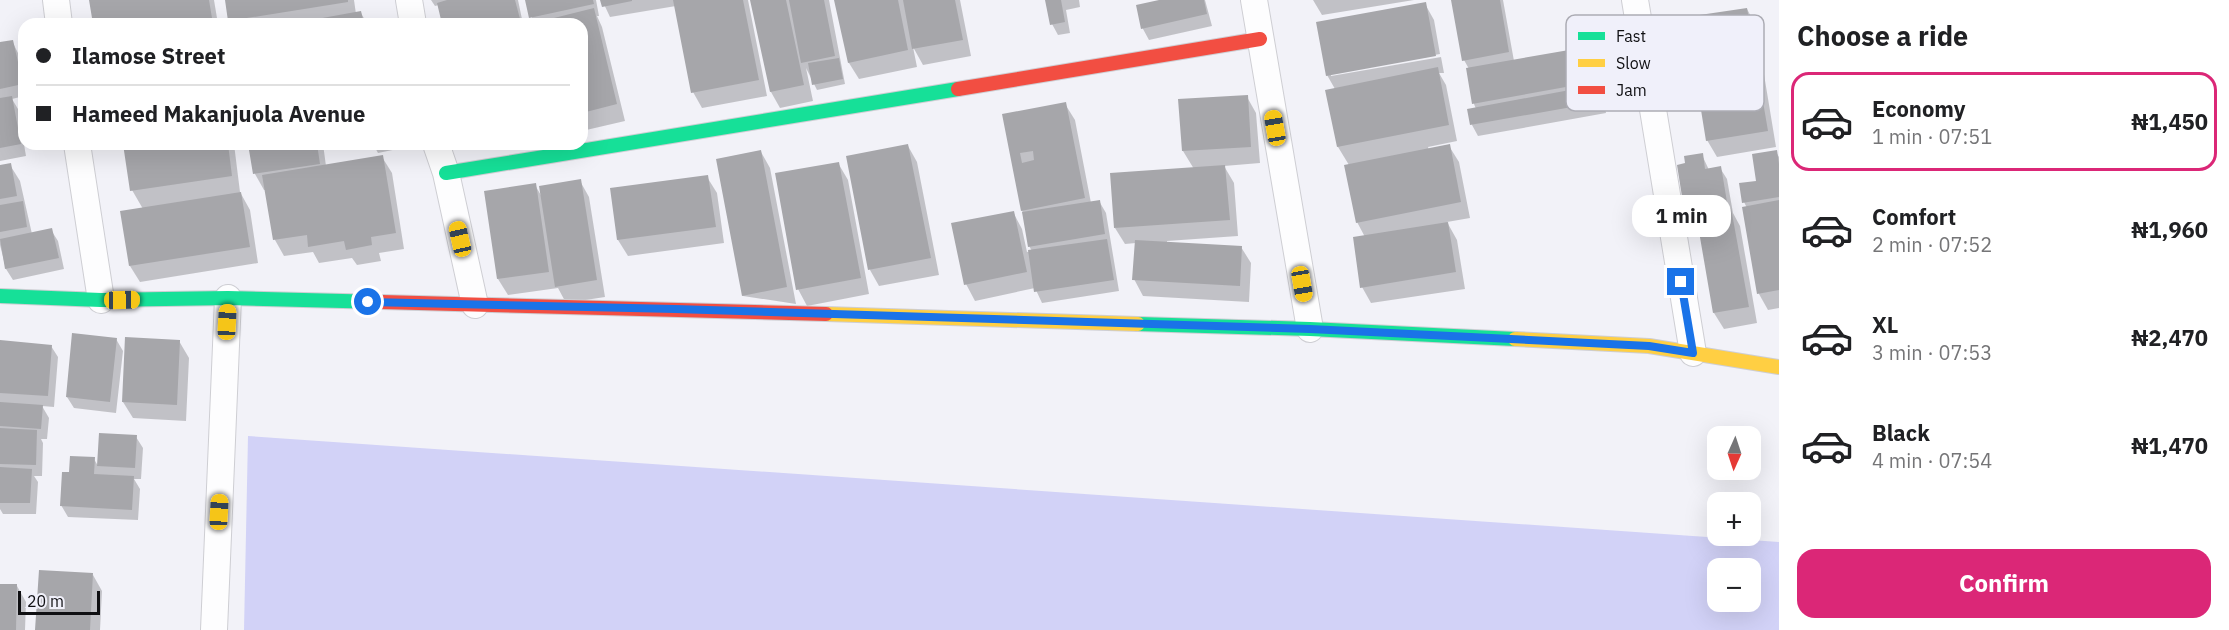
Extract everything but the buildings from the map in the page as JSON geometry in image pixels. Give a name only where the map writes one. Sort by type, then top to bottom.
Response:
[{"type":"street","points":[[56,0],[58,18]]},
{"type":"street","points":[[409,0],[412,18]]},
{"type":"street","points":[[1254,0],[1310,329]]},
{"type":"street","points":[[1635,0],[1637,15]]},
{"type":"street","points":[[588,150],[1260,39]]},
{"type":"street","points":[[1653,111],[1693,353]]},
{"type":"street","points":[[78,150],[101,300]]},
{"type":"street","points":[[438,150],[446,173],[475,305]]},
{"type":"street","points":[[446,173],[586,150]]},
{"type":"street","points":[[0,296],[101,300],[228,298],[675,309],[1310,329],[1637,346],[1775,364]]},
{"type":"street","points":[[214,630],[228,298]]},
{"type":"shaded area","points":[[248,436],[1707,537],[1707,546],[1761,546],[1761,541],[1779,542],[1779,630],[244,630]]},
{"type":"traffic: fast","points":[[588,150],[958,89]]},
{"type":"traffic: fast","points":[[446,173],[586,150]]},
{"type":"traffic: fast","points":[[0,296],[101,300],[228,298],[382,302]]},
{"type":"traffic: fast","points":[[1138,324],[1310,329],[1515,339]]},
{"type":"traffic: slow","points":[[826,314],[1138,324]]},
{"type":"traffic: slow","points":[[1515,339],[1649,346],[1779,367]]},
{"type":"traffic: jam","points":[[958,89],[1260,39]]},
{"type":"traffic: jam","points":[[382,302],[826,314]]},
{"type":"route","points":[[368,302],[1310,329],[1649,346],[1693,353],[1681,282]]}]
